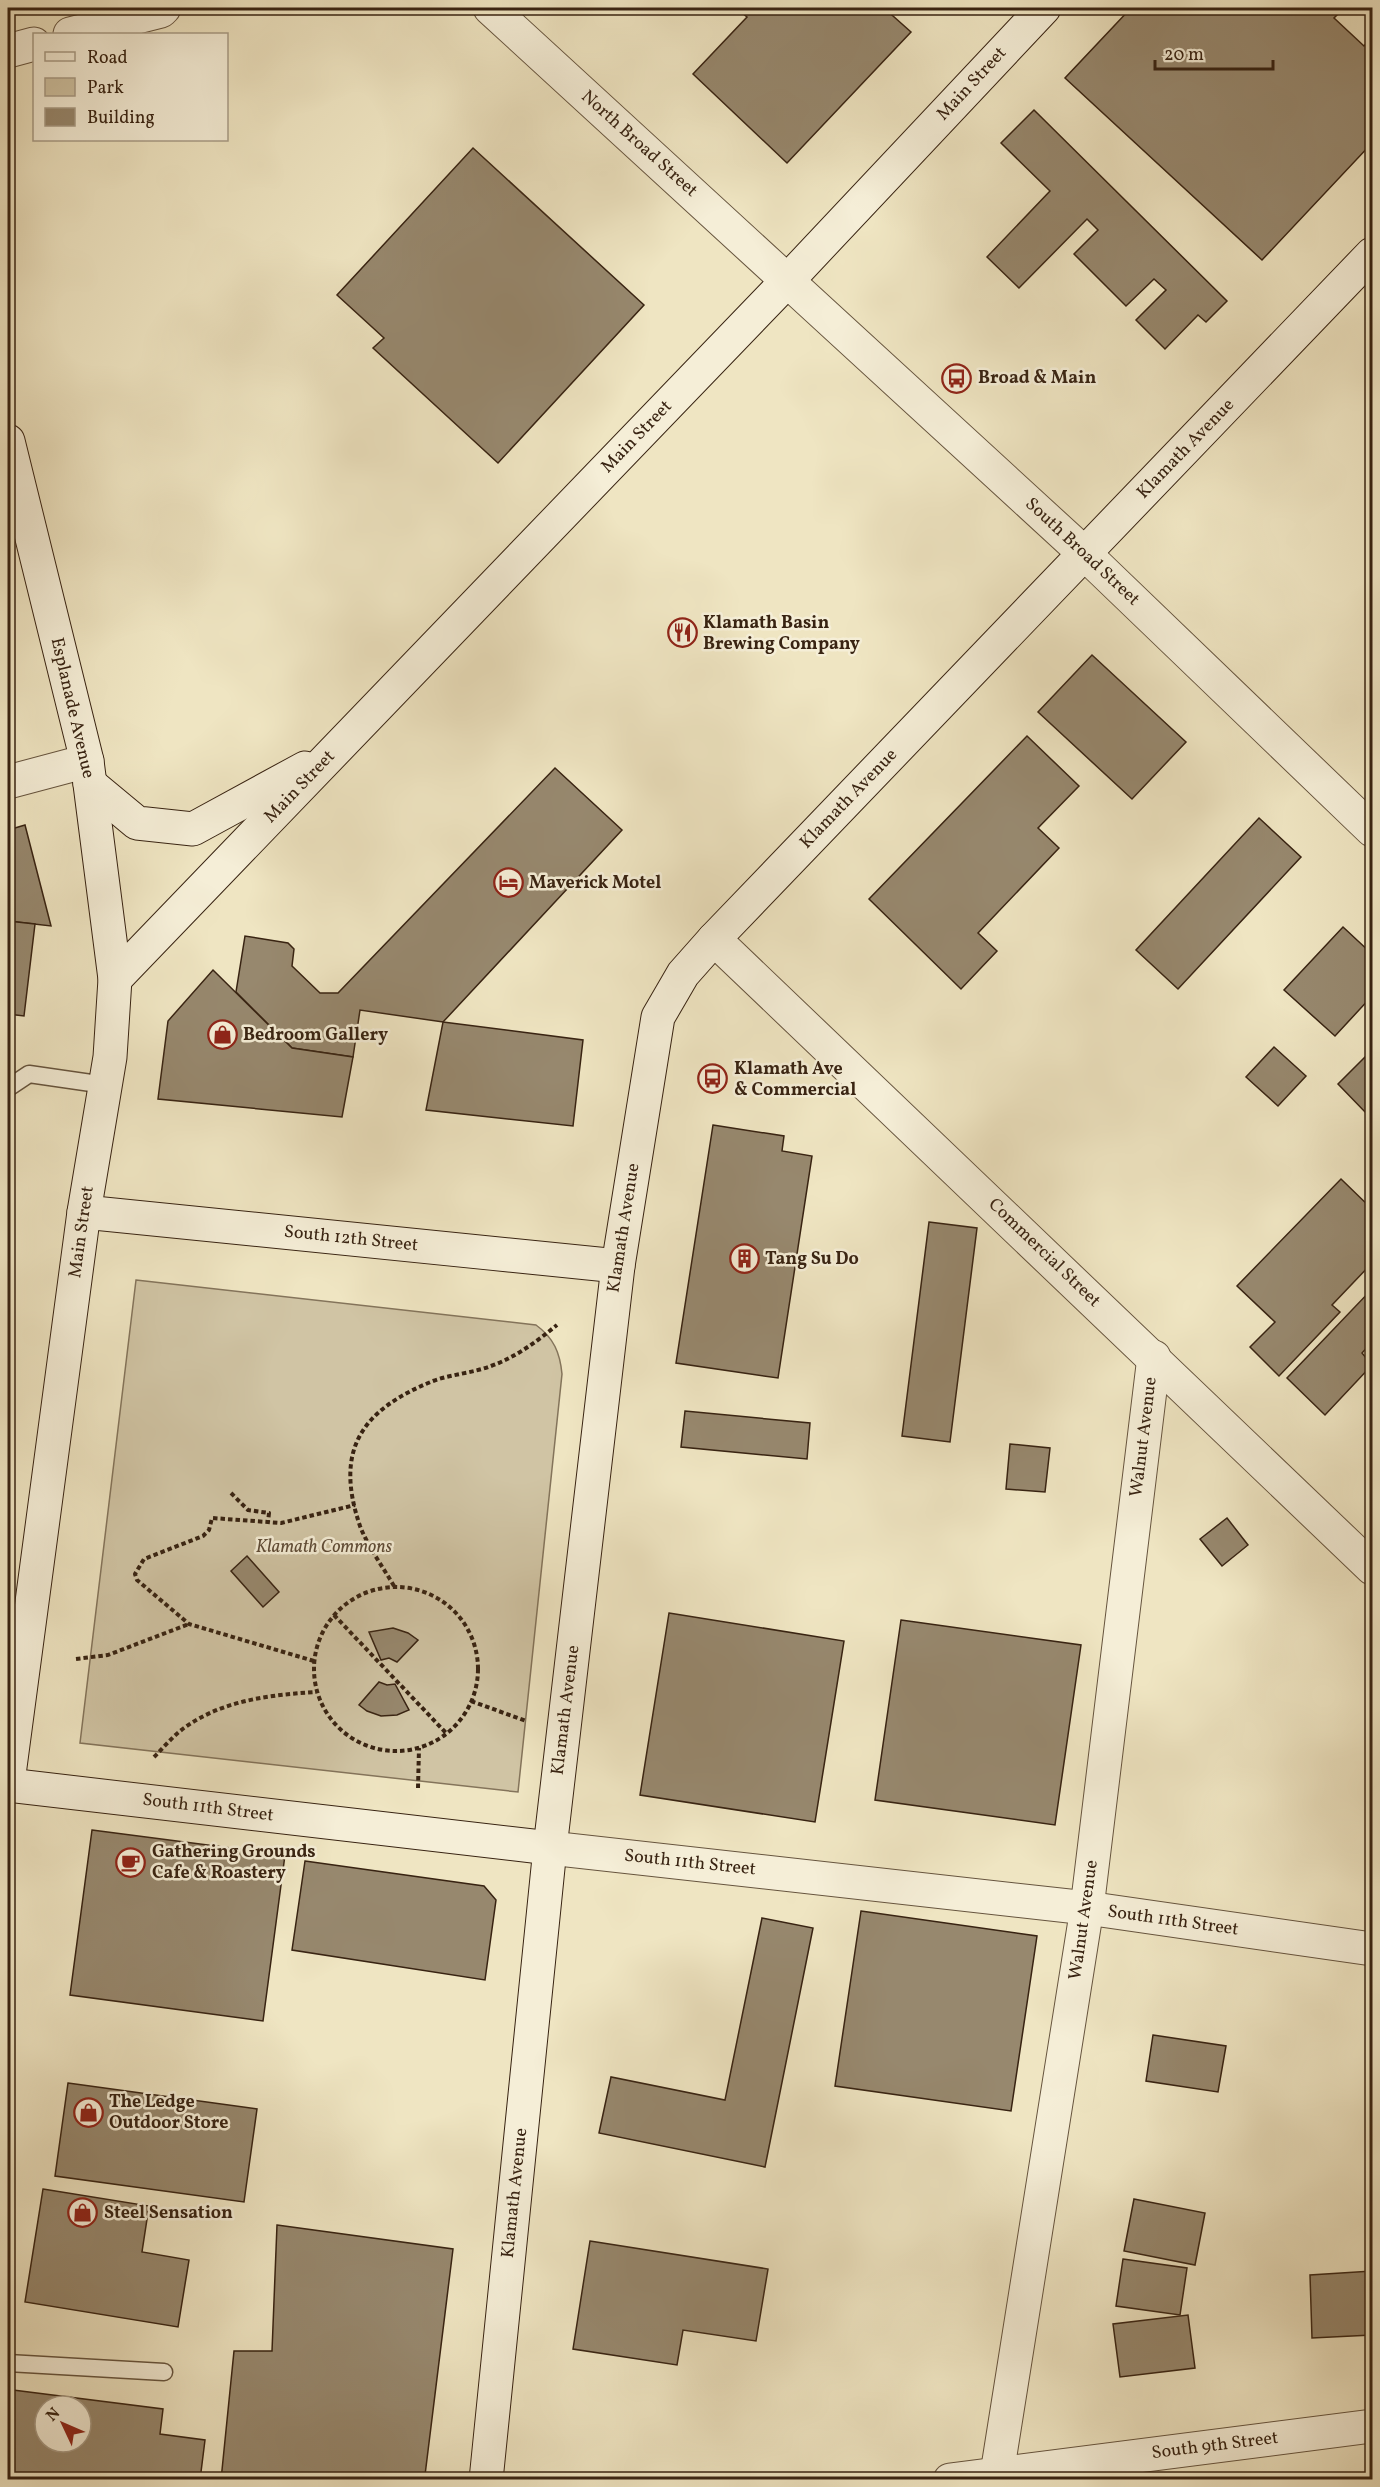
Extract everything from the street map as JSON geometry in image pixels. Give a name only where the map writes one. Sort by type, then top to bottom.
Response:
[{"type":"street","points":[[74,33],[161,11],[164,8]]},
{"type":"street","name":"North Broad Street","points":[[490,8],[788,280]]},
{"type":"street","name":"Main Street","points":[[8,1783],[84,1212],[105,1085],[115,979],[788,280],[1044,8]]},
{"type":"street","points":[[8,51],[33,44]]},
{"type":"street","name":"Klamath Avenue","points":[[486,2480],[550,1848],[618,1266],[658,1017],[683,974],[714,939],[1372,254]]},
{"type":"street","name":"South Broad Street","points":[[788,280],[1085,554],[1372,830]]},
{"type":"street","name":"Esplanade Avenue","points":[[8,441],[88,773],[115,979]]},
{"type":"street","points":[[8,782],[88,773],[137,823],[193,829],[333,752]]},
{"type":"street","name":"Commercial Street","points":[[714,939],[1154,1357],[1372,1568]]},
{"type":"street","name":"South 12th Street","points":[[84,1212],[618,1266]]},
{"type":"street","name":"Walnut Avenue","points":[[995,2477],[1087,1908],[1154,1357]]},
{"type":"street","name":"South 11th Street","points":[[8,1783],[550,1848],[1087,1908],[1372,1948]]},
{"type":"street","name":"South 9th Street","points":[[950,2480],[995,2477],[1372,2426]]},
{"type":"lane","points":[[8,1088],[29,1074],[105,1085]]},
{"type":"lane","points":[[8,2364],[164,2372]]},
{"type":"path","points":[[394,1586],[361,1527],[348,1477],[357,1435],[389,1401],[435,1380],[490,1366],[528,1349],[557,1325]]},
{"type":"path","points":[[231,1493],[248,1510],[269,1513],[268,1522]]},
{"type":"path","points":[[314,1662],[189,1624],[137,1581],[135,1574],[144,1559],[203,1536],[210,1530],[212,1518],[281,1523],[355,1504]]},
{"type":"path","points":[[394,1586],[416,1588],[436,1596],[453,1609],[467,1626],[476,1646],[479,1667],[471,1701],[456,1726],[419,1749],[398,1752],[376,1749],[356,1742],[338,1729],[325,1712],[316,1692],[314,1662],[323,1629],[334,1615],[353,1598],[373,1589],[394,1586]]},
{"type":"path","points":[[334,1615],[446,1733]]},
{"type":"path","points":[[76,1659],[108,1655],[189,1624]]},
{"type":"path","points":[[154,1757],[185,1728],[231,1704],[275,1694],[316,1692]]},
{"type":"path","points":[[471,1701],[526,1720]]},
{"type":"path","points":[[418,1788],[419,1749]]},
{"type":"green space","name":"Klamath Commons","points":[[136,1280],[536,1325],[552,1341],[560,1359],[562,1374],[518,1792],[80,1743]]},
{"type":"building","points":[[736,8],[884,8],[911,32],[787,163],[693,74],[747,17]]},
{"type":"building","points":[[1131,8],[1344,8],[1334,18],[1364,46],[1372,37],[1372,143],[1262,260],[1065,78]]},
{"type":"building","points":[[1034,110],[1227,301],[1206,322],[1198,315],[1165,349],[1136,320],[1166,290],[1154,279],[1126,306],[1074,254],[1098,230],[1087,219],[1019,288],[987,257],[1050,191],[1001,143]]},
{"type":"building","points":[[473,148],[644,305],[498,463],[373,348],[384,338],[337,295]]},
{"type":"building","points":[[1092,655],[1186,742],[1132,799],[1038,712]]},
{"type":"building","points":[[1027,736],[1079,786],[1038,828],[1059,848],[978,933],[997,951],[961,989],[869,899]]},
{"type":"building","name":"Maverick Motel","points":[[555,768],[622,830],[443,1022],[360,1010],[353,1057],[292,1048],[236,992],[245,936],[288,943],[294,949],[292,966],[320,993],[338,993]]},
{"type":"building","points":[[1259,818],[1301,857],[1178,989],[1136,950]]},
{"type":"building","points":[[25,825],[51,926],[8,921],[8,830]]},
{"type":"building","points":[[8,921],[35,924],[24,1016],[8,1014]]},
{"type":"building","points":[[1343,927],[1372,954],[1372,996],[1335,1036],[1284,990]]},
{"type":"building","name":"Bedroom Gallery","points":[[213,970],[292,1048],[353,1057],[342,1117],[158,1099],[168,1021]]},
{"type":"building","points":[[443,1022],[583,1040],[573,1126],[426,1110]]},
{"type":"building","points":[[1274,1047],[1306,1076],[1278,1106],[1246,1077]]},
{"type":"building","points":[[1372,1050],[1372,1109],[1367,1114],[1338,1084]]},
{"type":"building","name":"Tang Su Do","points":[[713,1125],[784,1136],[782,1151],[812,1156],[778,1378],[676,1363]]},
{"type":"building","points":[[1341,1179],[1372,1209],[1372,1263],[1332,1305],[1340,1312],[1279,1376],[1250,1347],[1275,1322],[1237,1286]]},
{"type":"building","points":[[929,1222],[977,1228],[950,1442],[902,1436]]},
{"type":"building","points":[[1372,1289],[1372,1342],[1362,1353],[1372,1365],[1325,1415],[1287,1378]]},
{"type":"building","points":[[685,1411],[810,1423],[807,1459],[681,1447]]},
{"type":"building","points":[[1010,1444],[1050,1448],[1045,1492],[1006,1489]]},
{"type":"building","points":[[1227,1518],[1248,1545],[1222,1566],[1200,1539]]},
{"type":"building","points":[[247,1556],[279,1592],[263,1607],[231,1571]]},
{"type":"building","points":[[669,1613],[844,1641],[815,1822],[640,1795]]},
{"type":"building","points":[[901,1620],[1081,1645],[1055,1825],[875,1800]]},
{"type":"building","points":[[393,1628],[408,1633],[418,1640],[397,1662],[389,1658],[381,1660],[369,1632]]},
{"type":"building","points":[[379,1682],[387,1685],[395,1684],[409,1710],[397,1715],[381,1716],[359,1705]]},
{"type":"building","points":[[92,1830],[285,1855],[263,2021],[70,1995]]},
{"type":"building","points":[[305,1861],[484,1886],[496,1900],[485,1980],[292,1950]]},
{"type":"building","points":[[861,1911],[1037,1936],[1011,2111],[835,2086]]},
{"type":"building","points":[[762,1918],[813,1928],[765,2167],[599,2133],[611,2077],[725,2100]]},
{"type":"building","points":[[1153,2035],[1226,2046],[1218,2092],[1146,2081]]},
{"type":"building","points":[[68,2083],[257,2109],[244,2202],[55,2176]]},
{"type":"building","points":[[43,2189],[149,2206],[142,2252],[189,2260],[178,2327],[25,2302]]},
{"type":"building","points":[[1134,2199],[1205,2213],[1195,2265],[1124,2251]]},
{"type":"building","points":[[277,2225],[453,2249],[425,2475],[386,2480],[221,2480],[234,2351],[272,2351]]},
{"type":"building","points":[[590,2241],[768,2269],[756,2341],[683,2330],[677,2365],[573,2349]]},
{"type":"building","points":[[1123,2259],[1187,2268],[1180,2315],[1116,2306]]},
{"type":"building","points":[[1372,2271],[1372,2335],[1312,2338],[1310,2275]]},
{"type":"building","points":[[1188,2315],[1195,2368],[1120,2377],[1113,2324]]},
{"type":"building","points":[[13,2390],[45,2394],[33,2394],[33,2454],[93,2454],[93,2400],[163,2409],[160,2434],[205,2440],[200,2480],[8,2480],[8,2432]]},
{"type":"place","name":"Broad & Main","points":[[957,378]]},
{"type":"place","name":"Klamath Basin Brewing Company","points":[[682,633]]},
{"type":"place","name":"Maverick Motel","points":[[508,883]]},
{"type":"place","name":"Bedroom Gallery","points":[[222,1035]]},
{"type":"place","name":"Klamath Ave & Commercial","points":[[713,1079]]},
{"type":"place","name":"Tang Su Do","points":[[744,1259]]},
{"type":"place","name":"Gathering Grounds Cafe & Roastery","points":[[131,1862]]},
{"type":"place","name":"The Ledge Outdoor Store","points":[[88,2112]]},
{"type":"place","name":"Steel Sensation","points":[[83,2213]]}]
